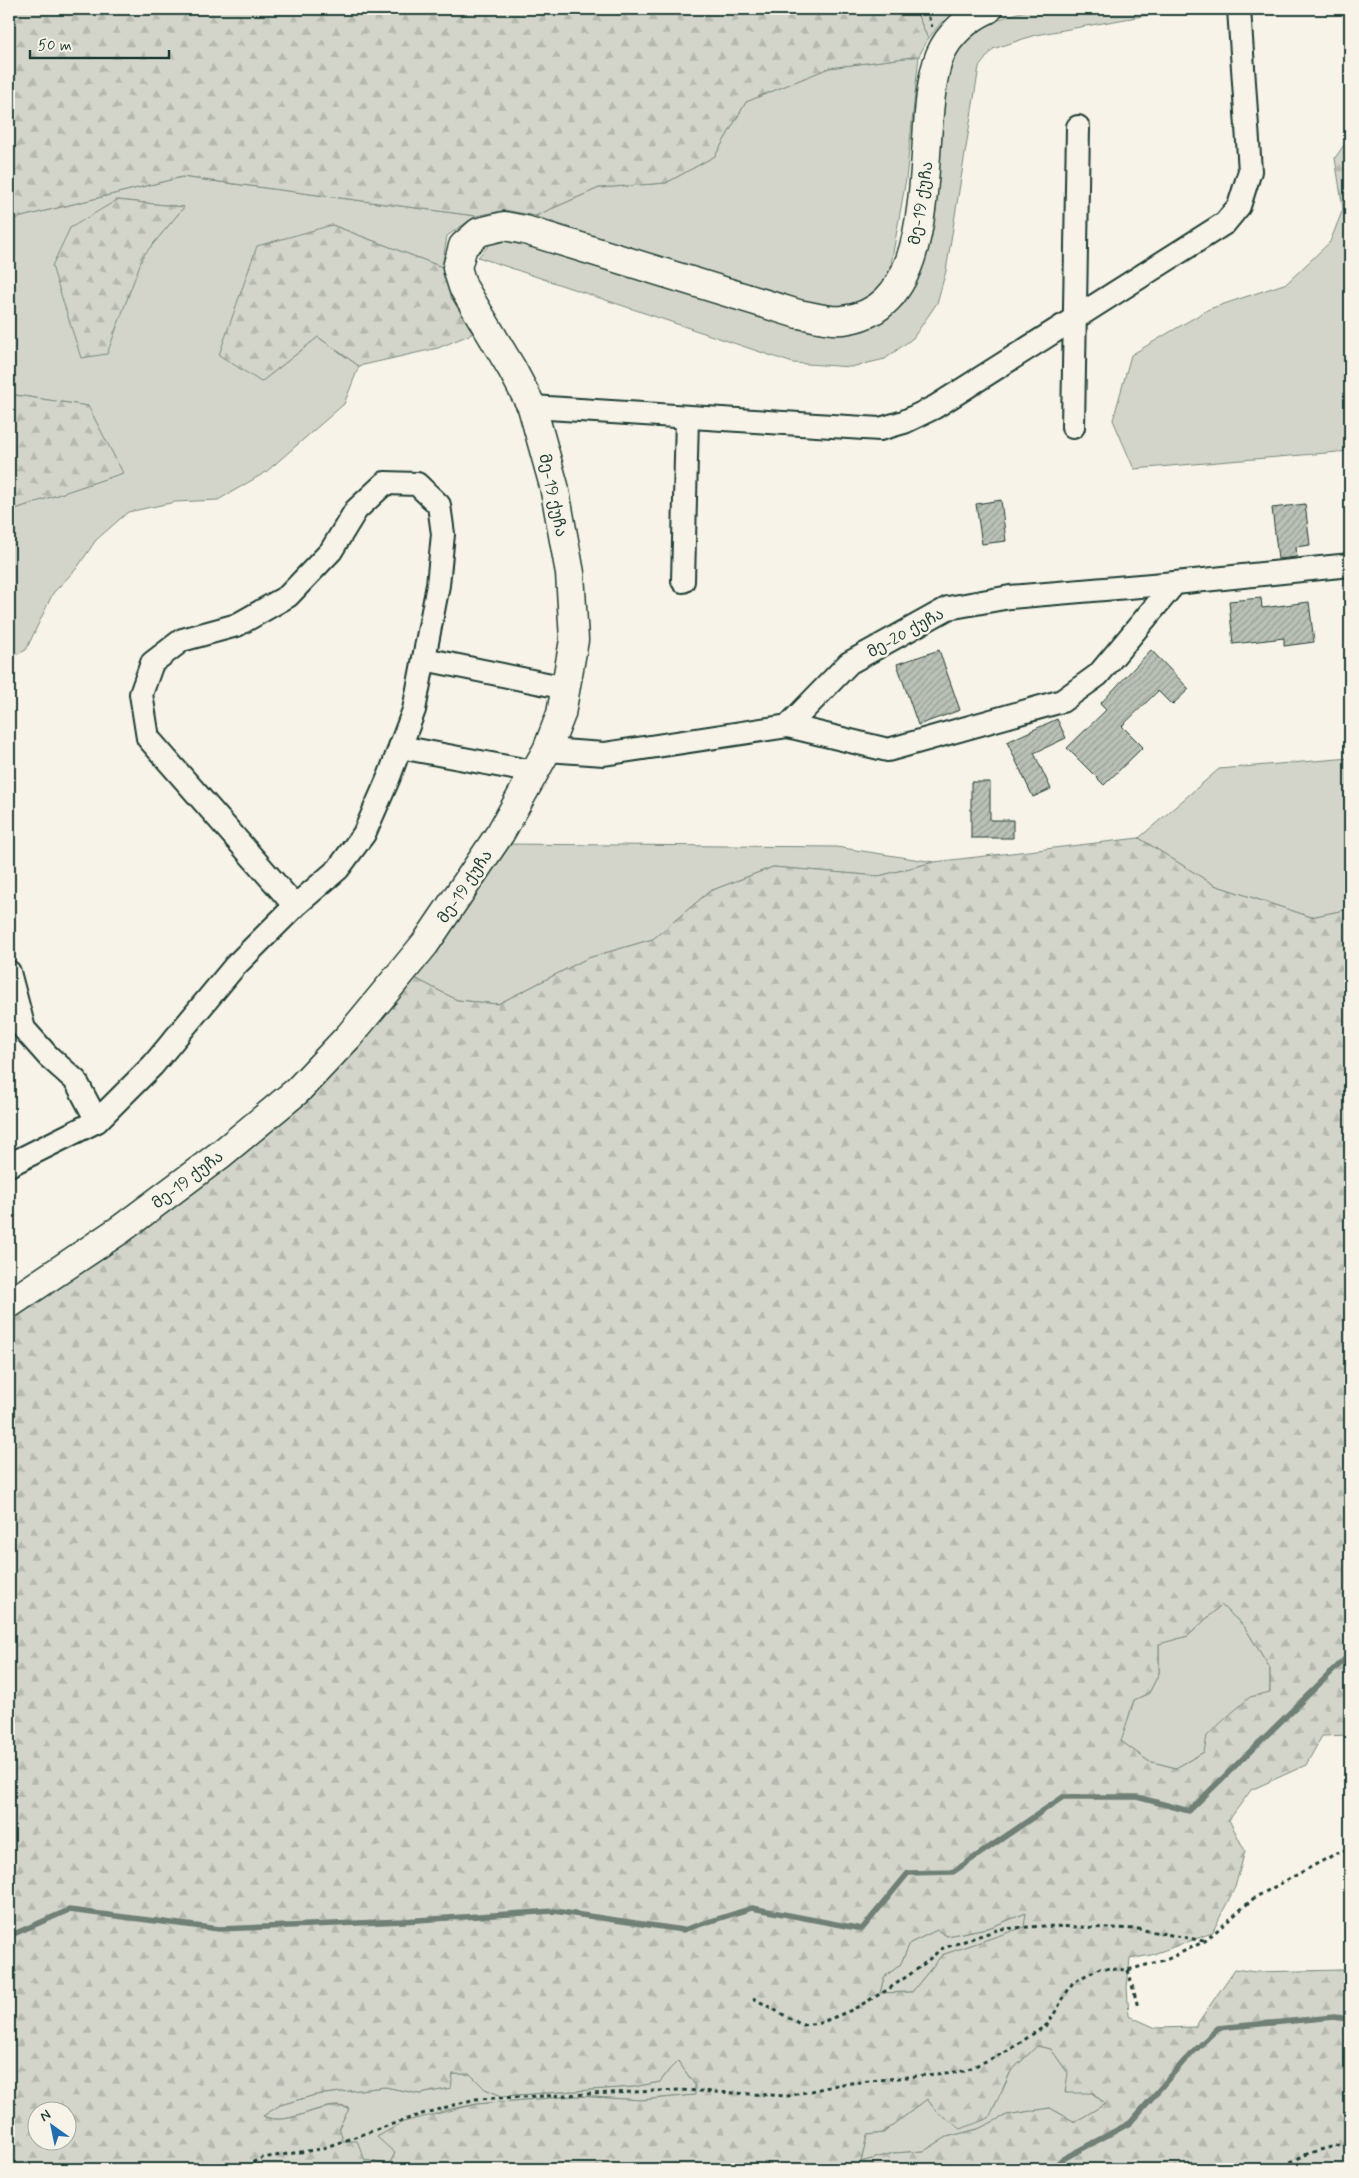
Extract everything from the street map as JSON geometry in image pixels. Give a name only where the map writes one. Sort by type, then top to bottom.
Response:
[{"type":"street","name":"მე-19 ქუჩა","points":[[9,1304],[121,1229],[221,1154],[297,1091],[349,1036],[425,944],[501,832],[540,761],[561,714],[574,640],[570,573],[554,486],[532,407],[512,369],[463,287],[457,268],[463,246],[480,232],[504,226],[798,314],[843,320],[870,312],[889,299],[900,282],[914,249],[927,157],[934,72],[941,53],[952,36],[969,18],[988,9]]},
{"type":"street","points":[[532,407],[880,429],[904,422],[935,407],[1226,223],[1239,206],[1250,171],[1239,9]]},
{"type":"street","points":[[1073,427],[1078,126]]},
{"type":"street","points":[[683,581],[687,417]]},
{"type":"street","points":[[9,1166],[97,1121],[153,1065],[235,966],[295,906],[338,869],[364,834],[389,777],[414,710],[438,585],[443,534],[439,504],[416,484],[385,483],[356,510],[331,551],[288,596],[237,625],[182,640],[152,663],[141,694],[148,738],[295,906]]},
{"type":"street","name":"მე-20 ქუჩა","points":[[788,726],[849,663],[948,608],[1010,597],[1175,584],[1350,565]]},
{"type":"street","points":[[400,747],[540,761],[604,754],[788,726],[888,750],[1062,701],[1098,675],[1175,584]]},
{"type":"street","points":[[424,659],[566,688]]},
{"type":"street","points":[[9,972],[24,1029],[48,1056],[76,1081],[97,1121]]},
{"type":"path","points":[[238,2169],[262,2158],[320,2149],[422,2114],[475,2099],[680,2090],[788,2096],[842,2084],[964,2071],[1006,2052],[1048,2024],[1073,1982],[1100,1968],[1128,1970],[1168,1959],[1205,1941],[1254,1898],[1350,1848]]},
{"type":"path","points":[[753,1998],[802,2024],[820,2023],[852,2010],[887,1990],[919,1968],[941,1948],[1000,1929],[1044,1926],[1138,1929],[1205,1941]]},
{"type":"path","points":[[1128,1970],[1138,2007]]},
{"type":"path","points":[[1276,2169],[1309,2153],[1350,2142]]},
{"type":"green space","points":[[9,9],[915,9],[928,39],[919,56],[829,68],[746,102],[715,156],[666,183],[599,188],[535,216],[505,210],[476,216],[182,177],[9,220]]},
{"type":"green space","points":[[915,9],[952,9],[928,39]]},
{"type":"green space","points":[[1034,9],[1182,9],[1035,35],[993,49],[979,67],[946,271],[937,303],[913,338],[885,359],[851,367],[793,363],[478,257],[495,239],[518,235],[830,333],[860,330],[883,320],[904,304],[917,275],[944,75],[953,53],[963,39],[981,27]]},
{"type":"green space","points":[[919,56],[906,179],[889,276],[865,302],[847,309],[810,309],[535,216],[599,188],[666,183],[715,156],[746,102],[828,68]]},
{"type":"green space","points":[[1350,139],[1350,205],[1343,209],[1335,158]]},
{"type":"green space","points":[[182,177],[476,216],[447,236],[442,267],[332,225],[261,382],[318,337],[359,366],[344,404],[266,472],[218,500],[175,502],[128,512],[96,540],[77,568],[53,593],[26,650],[9,658],[9,511],[122,473],[88,406],[9,394],[9,220]],"holes":[[[117,200],[184,207],[143,256]]]},
{"type":"green space","points":[[117,200],[184,207],[143,256],[107,354],[81,358],[52,266],[70,228]]},
{"type":"green space","points":[[1350,205],[1350,451],[1134,469],[1113,420],[1131,355],[1209,309],[1287,283],[1330,242],[1343,209]]},
{"type":"green space","points":[[332,225],[442,267],[474,333],[438,348],[359,366],[318,337],[261,382],[219,355],[257,246]]},
{"type":"green space","points":[[9,394],[88,406],[123,473],[9,511]]},
{"type":"green space","points":[[1350,758],[1350,903],[1345,910],[1311,917],[1214,885],[1139,838],[1219,769]]},
{"type":"green space","points":[[1139,838],[1214,885],[1311,917],[1345,910],[1350,903],[1350,1735],[1322,1736],[1306,1765],[1251,1790],[1229,1820],[1245,1851],[1235,1887],[1212,1933],[1151,1955],[1130,1959],[1127,1987],[1129,2016],[1156,2028],[1195,2027],[1235,1969],[1255,1972],[1342,1970],[1350,1972],[1350,2169],[9,2169],[9,1315],[50,1290],[411,976],[457,1000],[498,1004],[588,958],[653,939],[710,891],[773,867],[879,876],[934,862]],"holes":[[[1221,1605],[1244,1626],[1270,1668],[1270,1692],[1250,1697],[1207,1736],[1204,1752],[1176,1768],[1148,1761],[1121,1741],[1134,1700],[1149,1693],[1159,1673],[1159,1644],[1188,1636]],[[1026,1913],[1024,1927],[942,1955],[912,1992],[880,1993],[884,1977],[900,1965],[910,1943],[937,1930],[947,1936],[991,1927]],[[1037,2046],[1051,2049],[1068,2073],[1065,2093],[1093,2093],[1105,2104],[1075,2122],[1050,2108],[1007,2115],[978,2129],[947,2137],[924,2151],[894,2153],[861,2162],[867,2135],[883,2133],[927,2099],[937,2112],[961,2129],[989,2118],[1011,2071]],[[678,2061],[695,2085],[695,2095],[642,2100],[575,2096],[477,2104],[403,2122],[377,2137],[395,2153],[389,2165],[365,2160],[357,2141],[343,2141],[339,2127],[349,2109],[328,2107],[284,2119],[273,2119],[263,2116],[280,2105],[315,2095],[385,2087],[420,2094],[451,2088],[453,2074],[470,2074],[485,2089],[502,2096],[633,2087],[660,2082]]]},
{"type":"green space","points":[[504,844],[836,847],[934,862],[879,876],[773,867],[710,891],[653,939],[588,958],[498,1004],[457,1000],[411,976]]},
{"type":"green space","points":[[1221,1605],[1244,1626],[1270,1668],[1270,1692],[1204,1752],[1176,1768],[1148,1761],[1121,1741],[1134,1700],[1149,1693],[1159,1673],[1159,1643],[1188,1636]]},
{"type":"green space","points":[[1026,1913],[1025,1927],[942,1955],[912,1992],[880,1993],[884,1977],[900,1965],[910,1943],[937,1930],[947,1936],[991,1927]]},
{"type":"green space","points":[[1037,2046],[1051,2049],[1068,2073],[1105,2104],[1075,2122],[1050,2108],[1007,2115],[978,2129],[947,2137],[924,2151],[894,2153],[861,2162],[867,2135],[883,2133],[927,2099],[937,2112],[1001,2094],[1011,2071]]},
{"type":"green space","points":[[678,2061],[695,2085],[696,2095],[642,2100],[575,2096],[477,2104],[446,2110],[378,2136],[395,2153],[389,2165],[365,2160],[343,2141],[339,2127],[349,2108],[339,2106],[328,2107],[284,2119],[273,2119],[263,2116],[280,2105],[315,2095],[385,2087],[420,2094],[450,2088],[453,2074],[470,2074],[485,2089],[502,2096],[633,2087],[660,2082]]},
{"type":"building","points":[[1001,500],[1006,541],[982,544],[976,504]]},
{"type":"building","points":[[1305,504],[1310,545],[1296,547],[1297,557],[1278,559],[1272,508]]},
{"type":"building","points":[[1261,598],[1262,608],[1309,602],[1314,642],[1284,646],[1284,638],[1233,644],[1229,601]]},
{"type":"building","points":[[939,650],[960,710],[918,725],[897,664]]},
{"type":"building","points":[[1151,650],[1189,689],[1172,705],[1158,691],[1122,726],[1143,747],[1104,785],[1067,748],[1106,710],[1100,704]]},
{"type":"building","points":[[1057,719],[1066,738],[1034,753],[1051,789],[1033,797],[1007,742]]},
{"type":"building","points":[[971,782],[990,782],[990,820],[1013,820],[1013,838],[971,838]]},
{"type":"waterway","points":[[9,1936],[69,1910],[219,1929],[403,1921],[554,1911],[683,1930],[752,1908],[862,1929],[908,1873],[953,1872],[1063,1797],[1137,1797],[1189,1811],[1347,1657],[1350,1657]]},
{"type":"waterway","points":[[1052,2169],[1061,2160],[1130,2123],[1184,2061],[1218,2028],[1334,2017],[1350,2019]]}]
